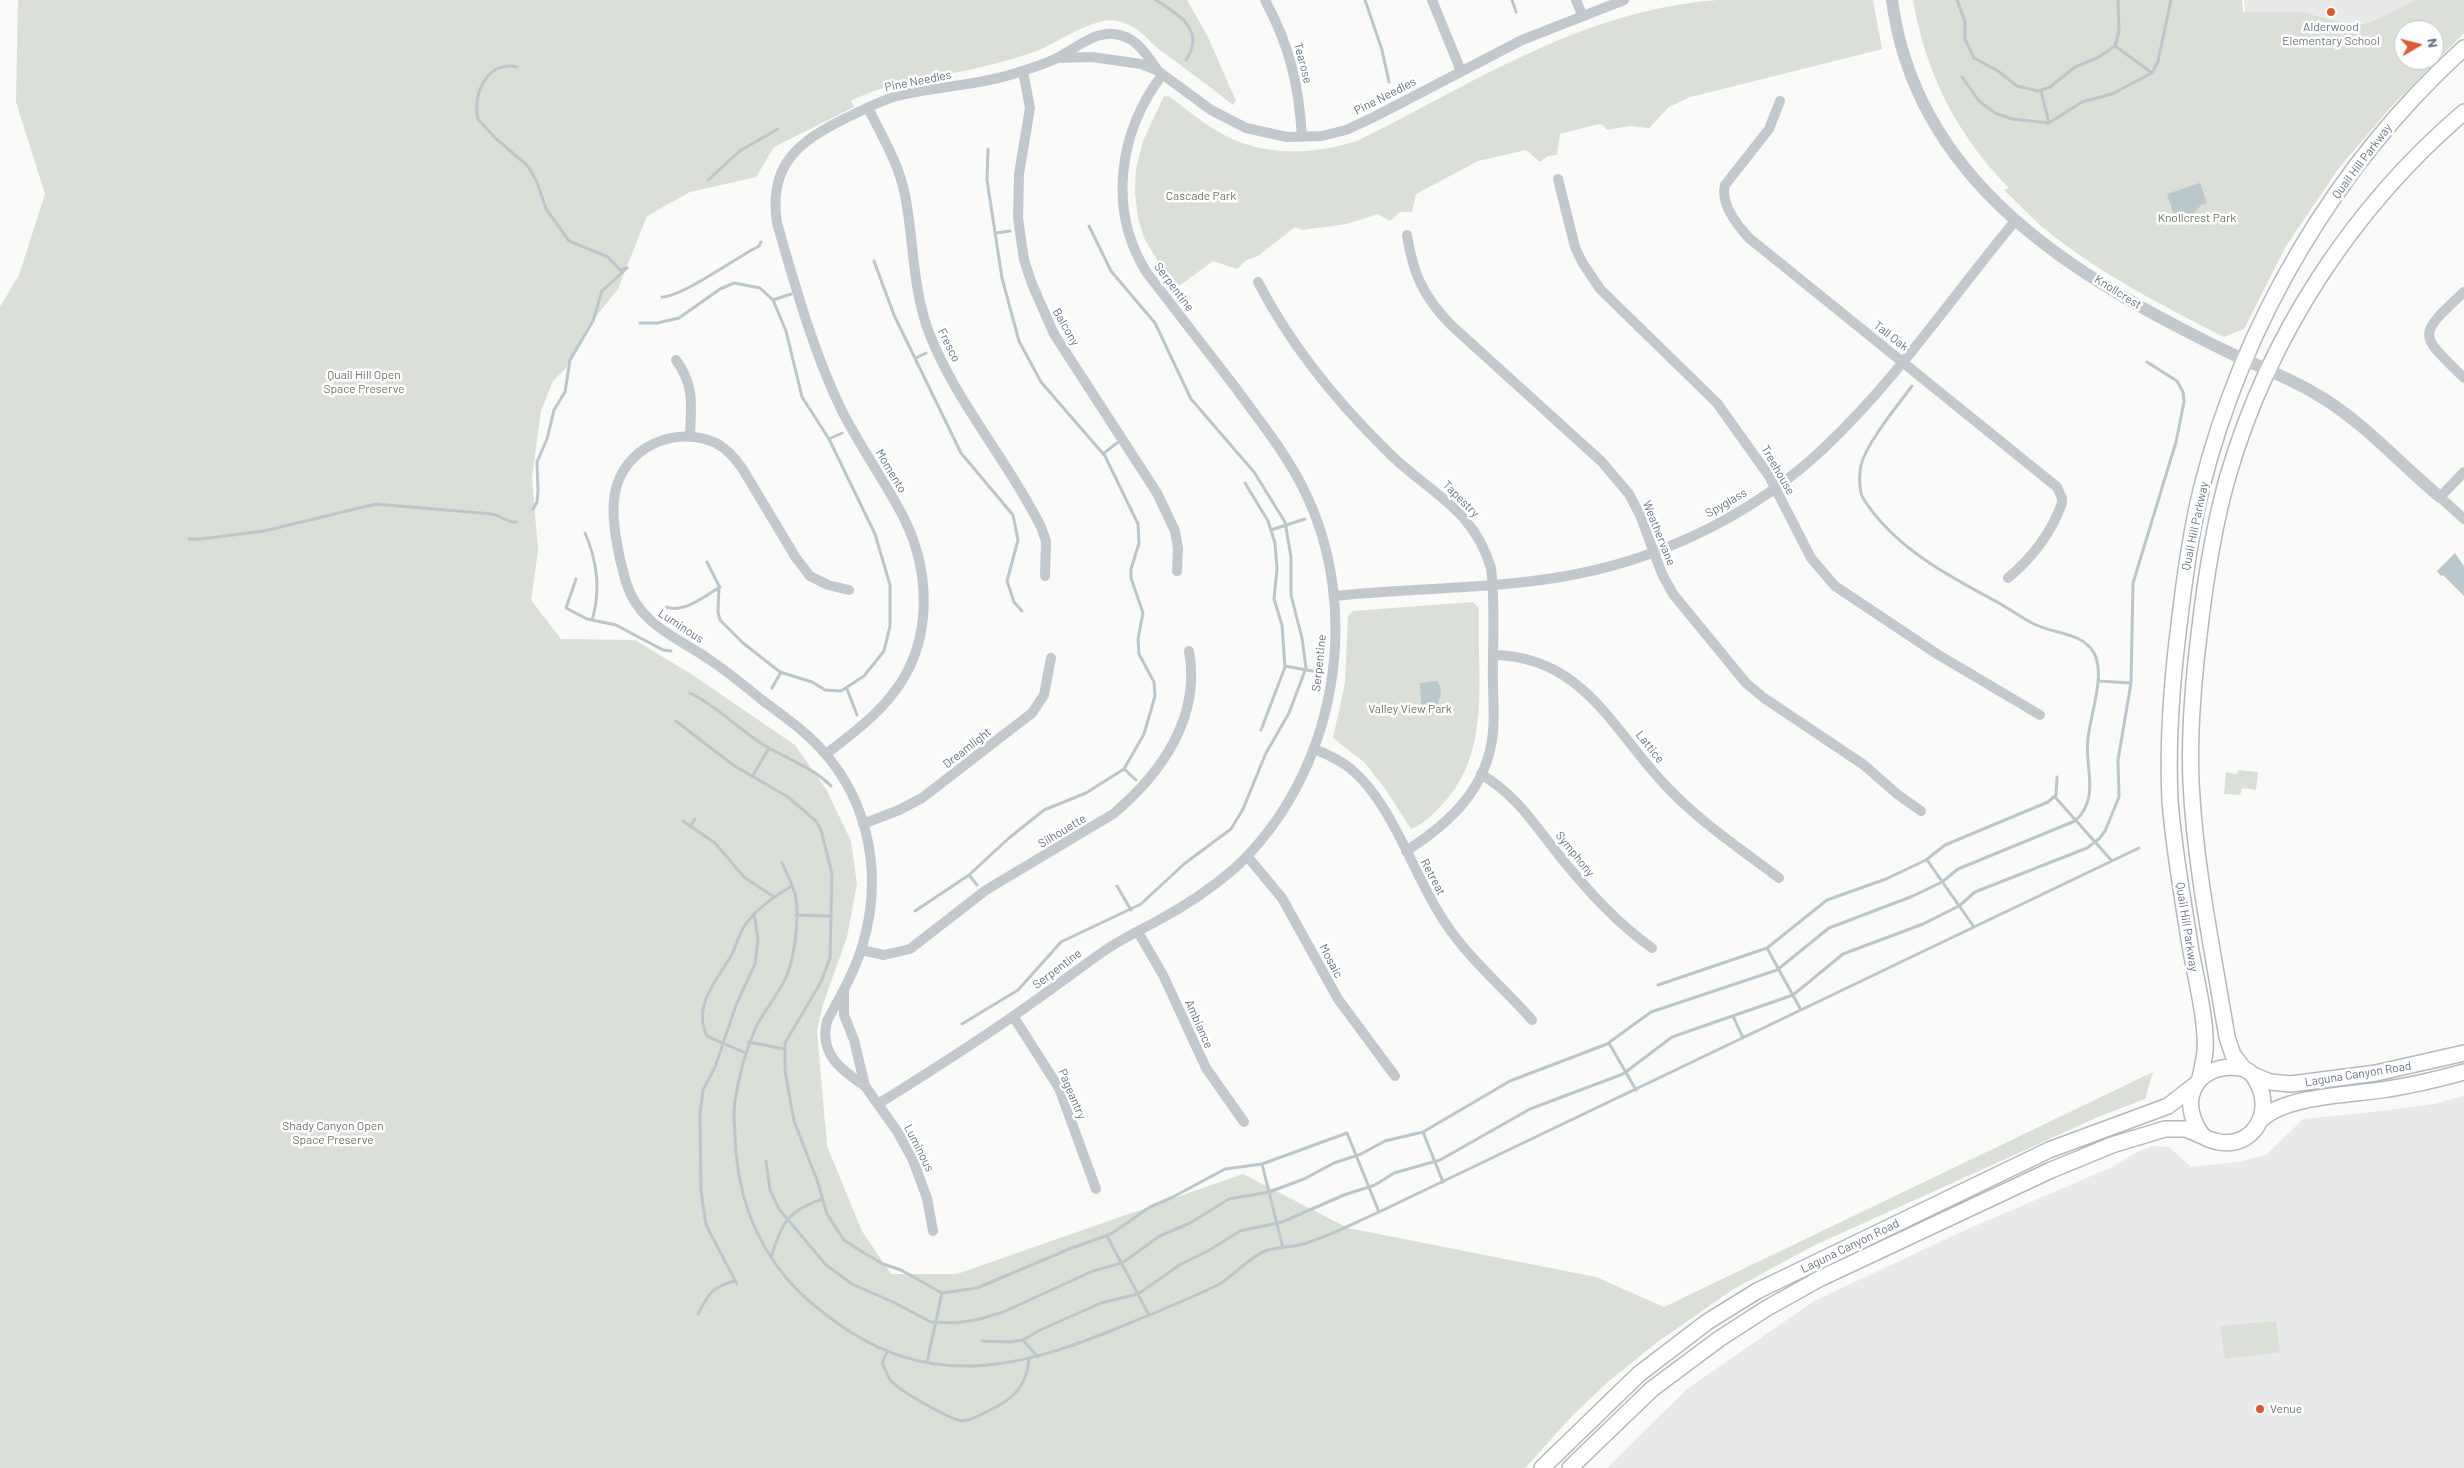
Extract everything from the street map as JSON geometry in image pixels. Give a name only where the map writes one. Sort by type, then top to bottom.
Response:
[{"type":"main road","name":"Quail Hill Parkway","points":[[2197,1082],[2205,1040],[2172,820],[2169,769],[2171,701],[2185,575],[2195,516],[2213,450],[2246,360],[2288,273],[2337,193],[2404,109],[2464,48]]},
{"type":"main road","name":"Quail Hill Parkway","points":[[2249,1072],[2233,1055],[2227,1037],[2197,853],[2191,783],[2190,739],[2196,662],[2213,539],[2236,451],[2268,370],[2315,285],[2366,212],[2400,174],[2464,112]]},
{"type":"main road","name":"Laguna Canyon Road","points":[[2249,1072],[2270,1082],[2291,1084],[2376,1073],[2464,1053]]},
{"type":"main road","points":[[2222,1068],[2249,1072],[2261,1091],[2264,1105],[2262,1119],[2252,1134],[2240,1141],[2225,1143],[2209,1140],[2202,1136],[2194,1124],[2191,1112],[2190,1101],[2197,1082],[2222,1068]]},
{"type":"main road","name":"Laguna Canyon Road","points":[[2262,1119],[2271,1112],[2293,1103],[2388,1089],[2464,1072]]},
{"type":"main road","name":"Laguna Canyon Road","points":[[1542,1468],[1640,1374],[1707,1322],[1757,1291],[2049,1150],[2168,1106],[2197,1082]]},
{"type":"main road","name":"Laguna Canyon Road","points":[[1570,1468],[1652,1389],[1718,1338],[1821,1278],[2049,1171],[2112,1145],[2165,1129],[2186,1129],[2202,1136]]},
{"type":"main road","points":[[1807,1267],[1821,1278]]},
{"type":"street","name":"Tearose","points":[[1265,0],[1282,35],[1294,68],[1300,102],[1302,137]]},
{"type":"street","points":[[1432,0],[1461,71]]},
{"type":"street","points":[[1576,0],[1582,15]]},
{"type":"street","name":"Pine Needles","points":[[1056,58],[1099,58],[1141,64],[1160,73],[1211,110],[1246,128],[1271,134],[1302,137],[1346,130],[1522,40],[1624,0]]},
{"type":"street","name":"Knollcrest","points":[[1892,0],[1904,58],[1932,123],[1967,174],[2015,221],[2071,262],[2136,304],[2314,392],[2344,411],[2440,497]]},
{"type":"street","name":"Pine Needles","points":[[779,177],[788,160],[806,140],[868,108],[898,96],[984,82],[1023,71],[1056,58],[1104,34],[1116,34],[1131,38],[1138,44],[1160,73]]},
{"type":"street","name":"Balcony","points":[[1023,71],[1030,108],[1019,174],[1017,210],[1022,247],[1032,284],[1054,334],[1157,493],[1175,531],[1178,548],[1177,571]]},
{"type":"street","name":"Serpentine","points":[[878,1104],[1013,1016],[1106,949],[1192,902],[1247,856],[1282,808],[1314,749],[1326,710],[1334,666],[1334,596],[1320,530],[1310,502],[1296,475],[1265,427],[1147,272],[1129,236],[1123,209],[1123,166],[1134,126],[1160,73]]},
{"type":"street","name":"Tall Oak","points":[[1780,101],[1769,129],[1725,185],[1723,197],[1728,209],[1749,238],[2050,480],[2060,492],[2062,503],[2044,541],[2036,553],[2008,578]]},
{"type":"street","name":"Fresco","points":[[868,108],[899,175],[905,196],[916,285],[928,329],[951,376],[1042,527],[1046,541],[1044,576]]},
{"type":"street","name":"Momento","points":[[779,177],[775,201],[776,223],[816,347],[842,411],[900,509],[915,548],[924,590],[924,617],[920,639],[914,658],[903,679],[891,697],[826,754]]},
{"type":"street","name":"Treehouse","points":[[1558,179],[1575,247],[1582,262],[1600,289],[1717,403],[1746,441],[1776,487],[1811,558],[1836,586],[1937,654],[2040,715]]},
{"type":"street","name":"Spyglass","points":[[1334,596],[1540,580],[1579,574],[1654,552],[1700,533],[1776,487],[1825,447],[1903,362],[2015,221]]},
{"type":"street","name":"Weathervane","points":[[1407,235],[1411,261],[1417,279],[1433,305],[1450,324],[1612,472],[1629,494],[1666,582],[1678,601],[1746,683],[1764,698],[1864,765],[1897,794],[1921,811]]},
{"type":"street","name":"Tapestry","points":[[1258,282],[1273,312],[1352,414],[1388,452],[1446,499],[1466,519],[1488,559],[1492,584],[1492,734],[1481,774],[1464,802],[1450,820],[1406,851]]},
{"type":"street","points":[[2464,292],[2436,318],[2428,329],[2431,345],[2464,378]]},
{"type":"street","points":[[676,360],[686,374],[690,389],[690,435]]},
{"type":"street","name":"Luminous","points":[[849,590],[828,585],[810,576],[796,558],[734,457],[716,444],[690,435],[665,438],[647,447],[626,467],[618,481],[614,510],[622,566],[630,594],[644,615],[655,626],[720,667],[805,733],[826,754],[843,778],[863,824],[871,857],[872,890],[870,913],[861,950],[844,989],[827,1021],[825,1031],[826,1047],[836,1064],[865,1086],[905,1144],[918,1171],[927,1198],[933,1231]]},
{"type":"street","points":[[2464,472],[2440,497],[2464,519]]},
{"type":"street","name":"Silhouette","points":[[861,950],[884,956],[910,949],[986,890],[1113,814],[1128,802],[1162,762],[1179,731],[1192,688],[1189,651]]},
{"type":"street","name":"Lattice","points":[[1492,655],[1506,655],[1534,662],[1575,683],[1598,703],[1657,776],[1683,803],[1779,878]]},
{"type":"street","name":"Dreamlight","points":[[863,824],[899,810],[922,798],[1032,713],[1044,695],[1051,658]]},
{"type":"street","name":"Retreat","points":[[1314,749],[1340,762],[1360,777],[1378,801],[1435,906],[1455,937],[1478,965],[1532,1020]]},
{"type":"street","name":"Symphony","points":[[1481,774],[1512,796],[1603,906],[1652,948]]},
{"type":"street","name":"Mosaic","points":[[1247,856],[1282,898],[1338,999],[1395,1076]]},
{"type":"street","name":"Ambiance","points":[[1138,932],[1164,975],[1206,1068],[1244,1122]]},
{"type":"street","name":"Luminous","points":[[844,989],[844,1015],[854,1040],[865,1086]]},
{"type":"street","name":"Pageantry","points":[[1013,1016],[1038,1052],[1059,1088],[1096,1189]]},
{"type":"shaded area","name":"Alderwood Elementary School","points":[[2244,0],[2416,0],[2376,20],[2363,24],[2343,23],[2303,12],[2245,12]]},
{"type":"shaded area","points":[[2200,183],[2207,203],[2201,205],[2193,214],[2180,213],[2174,215],[2167,194]]},
{"type":"shaded area","points":[[2455,553],[2464,566],[2464,596],[2437,571]]},
{"type":"shaded area","points":[[1437,681],[1440,685],[1441,693],[1436,714],[1422,715],[1420,683]]},
{"type":"shaded area","points":[[2464,1096],[2464,1468],[1607,1468],[1687,1389],[1814,1301],[1961,1232],[2112,1167],[2137,1152],[2153,1146],[2169,1147],[2191,1167],[2237,1162],[2266,1155],[2303,1119],[2433,1104]]},
{"type":"green space","points":[[18,0],[1187,0],[1207,35],[1236,101],[1233,105],[1158,48],[1139,31],[1127,24],[1109,20],[1087,26],[1034,52],[974,69],[901,83],[863,95],[851,101],[854,107],[774,147],[756,177],[690,192],[647,216],[618,289],[587,328],[568,366],[553,381],[541,411],[532,477],[538,551],[531,600],[561,639],[635,640],[691,674],[795,745],[826,789],[851,841],[857,884],[847,937],[823,1004],[817,1031],[827,1146],[862,1231],[891,1274],[957,1274],[1243,1174],[1348,1228],[1596,1277],[1664,1307],[2153,1072],[2145,1099],[2098,1117],[1813,1246],[1732,1290],[1656,1343],[1608,1382],[1574,1414],[1525,1468],[0,1468],[0,307],[19,275],[45,194],[16,102]]},
{"type":"green space","name":"Cascade Park","points":[[1718,0],[1873,0],[1882,49],[1690,97],[1669,107],[1649,128],[1629,126],[1607,130],[1603,125],[1598,124],[1560,134],[1557,155],[1548,156],[1540,162],[1526,150],[1478,161],[1416,194],[1412,212],[1400,212],[1390,221],[1378,214],[1347,224],[1302,230],[1295,227],[1258,256],[1246,260],[1237,269],[1213,261],[1175,289],[1145,240],[1138,219],[1135,192],[1136,169],[1143,141],[1164,96],[1170,97],[1214,129],[1248,145],[1284,151],[1302,151],[1339,146],[1357,141],[1488,73],[1575,33],[1621,18],[1668,7]]},
{"type":"green space","name":"Knollcrest Park","points":[[1913,0],[2242,0],[2243,12],[2303,12],[2343,23],[2363,24],[2376,20],[2416,0],[2464,0],[2464,33],[2444,53],[2444,20],[2394,20],[2394,70],[2427,70],[2390,108],[2339,168],[2286,246],[2244,329],[2224,337],[2153,300],[2107,273],[2042,227],[2004,190],[2009,188],[1973,146],[1946,102],[1926,53]]},
{"type":"green space","name":"Valley View Park","points":[[1473,602],[1479,608],[1479,688],[1475,740],[1468,765],[1456,788],[1432,815],[1411,829],[1384,787],[1364,762],[1333,738],[1345,683],[1348,616],[1353,611]]},
{"type":"green space","points":[[2238,770],[2258,772],[2256,790],[2242,788],[2240,795],[2224,794],[2226,772],[2237,774]]},
{"type":"green space","points":[[2276,1321],[2280,1352],[2225,1359],[2220,1326]]},
{"type":"waterway","points":[[1156,0],[1173,11],[1187,24],[1193,40],[1186,60]]},
{"type":"waterway","points":[[1365,0],[1382,50],[1389,82]]},
{"type":"waterway","points":[[1512,0],[1516,12]]},
{"type":"waterway","points":[[1957,0],[1965,22],[1965,39],[1974,58],[1998,71],[2017,86],[2038,91],[2050,87],[2075,67],[2099,57],[2115,46],[2119,31],[2118,0]]},
{"type":"waterway","points":[[1962,77],[1979,101],[1995,113],[2012,119],[2049,123],[2082,102],[2112,94],[2152,73],[2158,61],[2171,0]]},
{"type":"waterway","points":[[2115,46],[2152,73]]},
{"type":"waterway","points":[[517,67],[506,66],[497,69],[484,81],[477,100],[478,119],[495,138],[528,166],[537,182],[546,209],[569,241],[608,257],[620,270],[627,268],[602,291],[593,321],[570,360],[565,392],[554,410],[547,439],[537,462],[538,491],[537,502],[533,509]]},
{"type":"waterway","points":[[2041,91],[2049,123]]},
{"type":"waterway","points":[[708,180],[741,150],[778,129]]},
{"type":"waterway","points":[[915,911],[969,875],[1009,838],[1044,810],[1086,793],[1124,769],[1144,734],[1155,696],[1154,682],[1139,654],[1138,639],[1143,613],[1131,578],[1131,569],[1139,543],[1138,524],[1105,456],[1041,382],[1019,341],[1002,278],[987,180],[988,149]]},
{"type":"waterway","points":[[962,1024],[1018,990],[1061,942],[1141,904],[1184,864],[1231,829],[1243,809],[1266,753],[1289,713],[1306,668],[1302,638],[1291,595],[1291,557],[1285,522],[1254,472],[1191,399],[1155,323],[1111,271],[1089,226]]},
{"type":"waterway","points":[[996,233],[1010,231]]},
{"type":"waterway","points":[[662,297],[682,291],[696,284],[759,246],[761,242]]},
{"type":"waterway","points":[[874,261],[894,315],[961,453],[1013,515],[1018,540],[1007,581],[1014,602],[1022,611]]},
{"type":"waterway","points":[[640,323],[657,323],[679,318],[720,289],[734,283],[760,288],[773,300],[786,331],[802,397],[829,439],[875,534],[890,585],[890,626],[884,651],[864,676],[841,691],[825,690],[812,682],[780,672],[743,643],[720,620],[718,612],[719,586],[707,562]]},
{"type":"waterway","points":[[773,300],[791,294]]},
{"type":"waterway","points":[[916,358],[926,353]]},
{"type":"waterway","points":[[982,1341],[1009,1342],[1023,1340],[1040,1330],[1101,1303],[1138,1294],[1181,1264],[1208,1251],[1240,1231],[1282,1222],[1344,1195],[1375,1185],[1394,1173],[1440,1160],[1530,1109],[1623,1074],[1672,1037],[1793,995],[1843,954],[1923,924],[1959,906],[1975,892],[2087,848],[2099,839],[2105,831],[2119,797],[2118,760],[2131,683],[2133,583],[2176,442],[2184,402],[2183,392],[2177,381],[2147,362]]},
{"type":"waterway","points":[[766,1161],[770,1190],[779,1209],[826,1265],[852,1284],[893,1302],[931,1322],[956,1323],[980,1319],[1003,1312],[1093,1271],[1122,1263],[1160,1236],[1190,1223],[1229,1199],[1269,1192],[1304,1179],[1334,1163],[1361,1154],[1385,1141],[1423,1132],[1510,1081],[1607,1044],[1651,1012],[1777,970],[1829,928],[1913,896],[1942,882],[1958,869],[2075,821],[2083,812],[2089,792],[2090,781],[2087,749],[2098,684],[2097,662],[2094,653],[2089,646],[2075,637],[2034,624],[1961,583],[1924,559],[1890,531],[1875,516],[1863,498],[1860,487],[1860,473],[1864,456],[1884,424],[1912,386]]},
{"type":"waterway","points":[[829,439],[842,433]]},
{"type":"waterway","points":[[1104,453],[1117,443]]},
{"type":"waterway","points":[[1245,483],[1268,521],[1275,543],[1277,569],[1274,599],[1282,625],[1285,667],[1261,730]]},
{"type":"waterway","points":[[189,539],[264,531],[376,504],[492,514],[516,522]]},
{"type":"waterway","points":[[1271,530],[1305,519]]},
{"type":"waterway","points":[[585,533],[595,565],[597,587],[592,620]]},
{"type":"waterway","points":[[576,579],[566,608],[587,619],[616,625],[663,650],[671,651]]},
{"type":"waterway","points":[[661,611],[667,607],[680,608],[687,606],[720,587]]},
{"type":"waterway","points":[[1285,666],[1323,673]]},
{"type":"waterway","points":[[772,688],[781,672]]},
{"type":"waterway","points":[[2098,681],[2131,683]]},
{"type":"waterway","points":[[847,689],[857,715]]},
{"type":"waterway","points":[[690,693],[711,705],[759,742],[809,769],[831,786]]},
{"type":"waterway","points":[[676,721],[733,765],[788,797],[816,821],[821,830],[832,874],[830,958],[821,982],[785,1043],[785,1071],[794,1121],[817,1180],[827,1214],[844,1240],[883,1264],[901,1270],[942,1293],[977,1288],[1069,1249],[1111,1234],[1150,1207],[1225,1169],[1262,1164],[1347,1133],[1379,1212]]},
{"type":"waterway","points":[[752,777],[769,748]]},
{"type":"waterway","points":[[1124,769],[1136,780]]},
{"type":"waterway","points":[[1658,985],[1767,948],[1827,900],[1886,879],[1926,860],[1945,845],[2048,802],[2056,795],[2057,777]]},
{"type":"waterway","points":[[2055,797],[2112,861]]},
{"type":"waterway","points":[[690,827],[695,819]]},
{"type":"waterway","points":[[683,821],[715,843],[744,877],[774,897]]},
{"type":"waterway","points":[[782,863],[795,894],[796,902],[797,923],[792,957],[784,982],[752,1036],[741,1072],[734,1105],[736,1154],[743,1193],[749,1212],[756,1230],[776,1264],[795,1288],[826,1315],[852,1333],[885,1350],[919,1361],[952,1366],[985,1365],[1019,1360],[1052,1352],[1192,1297],[1216,1286],[1265,1251],[1303,1244],[1341,1230],[2139,848]]},
{"type":"waterway","points":[[1927,860],[1974,927]]},
{"type":"waterway","points":[[969,875],[977,885]]},
{"type":"waterway","points":[[746,1053],[707,1036],[703,1025],[702,1014],[704,1004],[713,984],[731,956],[745,925],[763,906],[792,886]]},
{"type":"waterway","points":[[1117,886],[1131,910]]},
{"type":"waterway","points":[[737,1284],[706,1225],[701,1191],[700,1114],[703,1090],[715,1067],[736,1005],[755,964],[758,939],[754,914]]},
{"type":"waterway","points":[[796,915],[830,916]]},
{"type":"waterway","points":[[1767,948],[1801,1010]]},
{"type":"waterway","points":[[1733,1016],[1743,1038]]},
{"type":"waterway","points":[[749,1042],[784,1049]]},
{"type":"waterway","points":[[1609,1043],[1636,1090]]},
{"type":"waterway","points":[[1423,1132],[1443,1182]]},
{"type":"waterway","points":[[1262,1164],[1283,1248]]},
{"type":"waterway","points":[[771,1257],[779,1234],[788,1219],[801,1208],[823,1199]]},
{"type":"waterway","points":[[1107,1236],[1149,1315]]},
{"type":"waterway","points":[[698,1314],[712,1292],[721,1286],[735,1281]]},
{"type":"waterway","points":[[927,1362],[942,1293]]},
{"type":"waterway","points":[[1023,1340],[1038,1357]]},
{"type":"waterway","points":[[887,1352],[882,1363],[891,1381],[896,1386],[925,1404],[962,1421],[979,1416],[1011,1397],[1025,1377],[1029,1359]]},
{"type":"place","name":"Alderwood Elementary School","points":[[2331,12]]},
{"type":"place","name":"Venue","points":[[2260,1409]]},
{"type":"park label","name":"Quail Hill Open Space Preserve","points":[[364,382]]},
{"type":"park label","name":"Shady Canyon Open Space Preserve","points":[[333,1133]]}]
